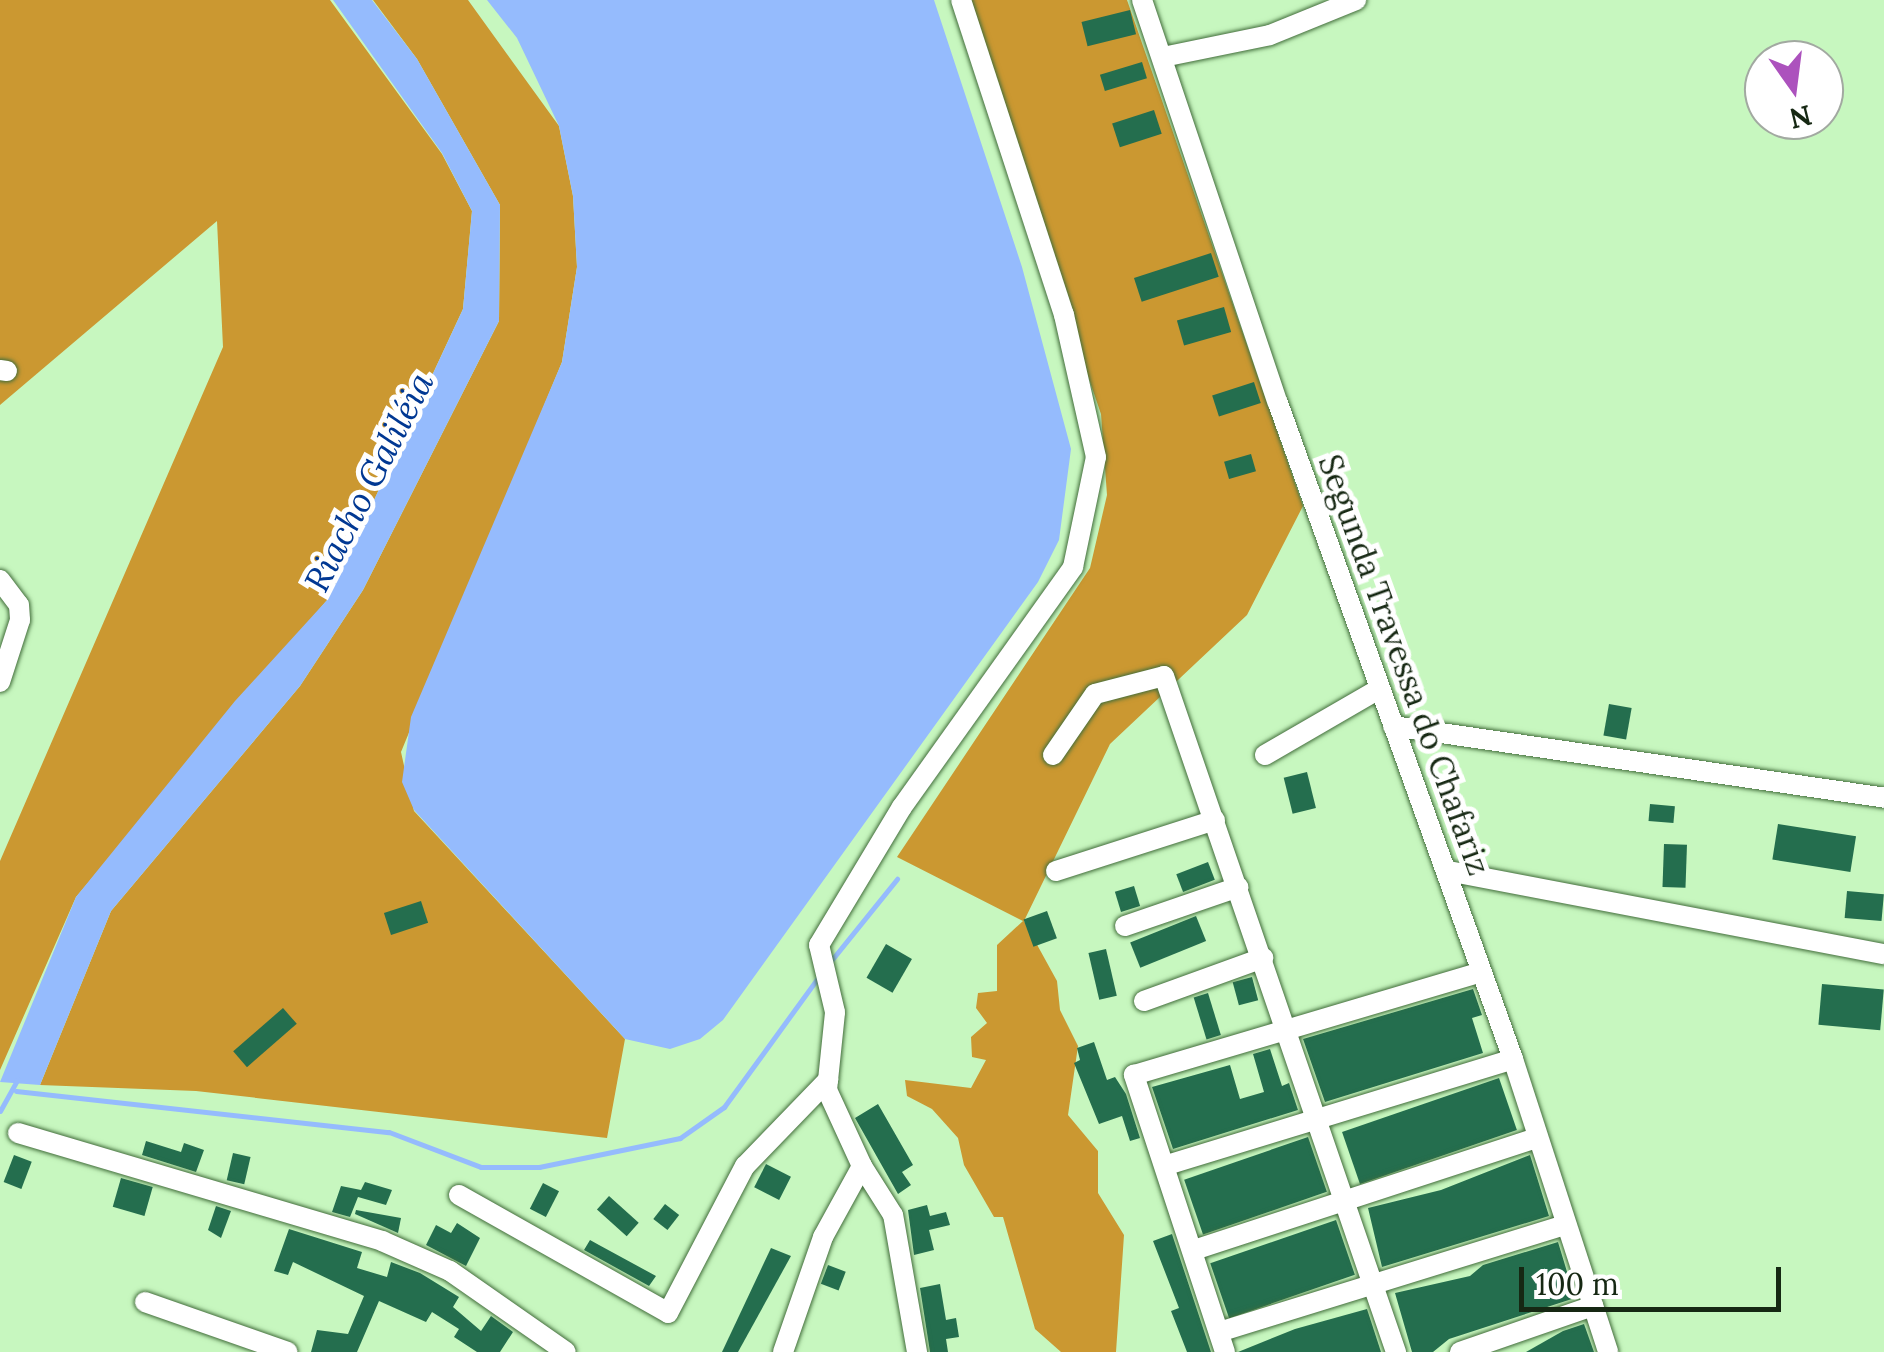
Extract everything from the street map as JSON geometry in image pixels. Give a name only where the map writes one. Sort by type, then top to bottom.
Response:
[{"type":"street","points":[[917,1352],[893,1214],[862,1166],[834,1111],[828,1080],[835,1012],[822,956],[829,920],[892,824],[1059,590],[1080,546],[1094,489],[1091,425],[1064,315],[962,0]]},
{"type":"street","name":"Segunda Travessa do Chafariz","points":[[1142,0],[1379,689],[1513,1059],[1608,1352]]},
{"type":"street","points":[[1163,57],[1270,34],[1356,0]]},
{"type":"street","points":[[0,580],[18,604],[20,620],[0,682]]},
{"type":"street","points":[[1053,754],[1094,694],[1164,676],[1396,1352]]},
{"type":"street","points":[[1264,755],[1379,689]]},
{"type":"street","points":[[1393,726],[1884,798]]},
{"type":"street","points":[[1056,872],[1215,820]]},
{"type":"street","points":[[1448,871],[1884,954]]},
{"type":"street","points":[[1124,926],[1238,887]]},
{"type":"street","points":[[1144,1000],[1263,958]]},
{"type":"street","points":[[1481,972],[1134,1075],[1167,1165],[1222,1342],[1372,1285],[1566,1225]]},
{"type":"street","points":[[1167,1165],[1513,1059]]},
{"type":"street","points":[[458,1195],[668,1313],[745,1166],[828,1080]]},
{"type":"street","points":[[18,1133],[382,1240],[450,1272],[566,1352]]},
{"type":"street","points":[[1194,1250],[1537,1138]]},
{"type":"street","points":[[783,1352],[823,1237],[862,1166]]},
{"type":"street","points":[[145,1302],[259,1348],[288,1352]]},
{"type":"street","points":[[1460,1352],[1593,1306]]},
{"type":"shaded area","points":[[0,0],[330,0],[442,154],[472,211],[463,309],[328,599],[76,897],[0,1070],[0,861],[223,347],[217,221],[0,405]]},
{"type":"shaded area","points":[[373,0],[468,0],[559,126],[573,196],[577,267],[562,362],[401,752],[414,811],[625,1039],[607,1138],[196,1091],[40,1085],[111,911],[300,686],[363,590],[499,321],[500,205],[417,59]]},
{"type":"shaded area","points":[[959,0],[1127,0],[1303,506],[1247,615],[1110,744],[1024,921],[1057,981],[1060,1010],[1078,1046],[1068,1115],[1098,1151],[1098,1193],[1124,1235],[1116,1352],[1061,1352],[1035,1329],[1003,1217],[994,1217],[964,1165],[958,1138],[932,1109],[907,1096],[905,1080],[971,1088],[986,1060],[972,1057],[971,1037],[987,1023],[976,1008],[978,993],[997,991],[997,945],[1023,921],[897,857],[1090,568],[1107,495],[1101,414]]},
{"type":"water","points":[[333,0],[372,0],[417,59],[500,205],[499,321],[363,590],[300,686],[111,911],[40,1085],[0,1082],[76,897],[235,701],[328,599],[463,309],[472,211],[442,153]]},
{"type":"water","points":[[487,0],[934,0],[1022,267],[1071,449],[1059,540],[1038,582],[723,1020],[700,1039],[670,1049],[625,1039],[414,810],[402,782],[411,717],[562,362],[577,267],[573,196],[559,126],[517,38]]},
{"type":"building","points":[[1130,10],[1136,34],[1088,46],[1081,22]]},
{"type":"building","points":[[1142,62],[1147,78],[1105,91],[1100,75]]},
{"type":"building","points":[[1154,110],[1162,134],[1120,147],[1112,124]]},
{"type":"building","points":[[1211,253],[1219,277],[1142,302],[1134,278]]},
{"type":"building","points":[[1224,307],[1231,332],[1184,345],[1177,321]]},
{"type":"building","points":[[1254,382],[1261,403],[1219,417],[1212,396]]},
{"type":"building","points":[[1251,454],[1256,471],[1229,479],[1224,462]]},
{"type":"building","points":[[1609,704],[1632,708],[1626,740],[1603,736]]},
{"type":"building","points":[[1307,772],[1316,808],[1293,814],[1284,778]]},
{"type":"building","points":[[1650,804],[1675,806],[1673,823],[1649,821]]},
{"type":"building","points":[[1778,824],[1856,836],[1850,872],[1772,860]]},
{"type":"building","points":[[1664,844],[1687,845],[1685,888],[1662,887]]},
{"type":"building","points":[[1208,862],[1215,880],[1183,892],[1176,874]]},
{"type":"building","points":[[1134,886],[1140,906],[1121,912],[1115,892]]},
{"type":"building","points":[[1847,891],[1884,894],[1882,921],[1845,918]]},
{"type":"building","points":[[421,901],[428,923],[391,935],[384,913]]},
{"type":"building","points":[[1047,911],[1057,938],[1033,947],[1024,920]]},
{"type":"building","points":[[1196,916],[1206,941],[1140,968],[1130,943]]},
{"type":"building","points":[[886,944],[912,959],[892,993],[866,978]]},
{"type":"building","points":[[1106,949],[1117,996],[1099,1000],[1088,953]]},
{"type":"building","points":[[1252,977],[1258,1000],[1239,1005],[1233,982]]},
{"type":"building","points":[[1822,984],[1884,989],[1880,1030],[1818,1025]]},
{"type":"building","points":[[1473,989],[1482,1015],[1472,1018],[1483,1053],[1325,1102],[1303,1039]]},
{"type":"building","points":[[1208,993],[1221,1035],[1207,1039],[1194,997]]},
{"type":"building","points":[[283,1008],[297,1024],[247,1067],[233,1051]]},
{"type":"building","points":[[1094,1042],[1107,1080],[1115,1077],[1126,1094],[1140,1138],[1130,1141],[1122,1116],[1099,1124],[1074,1063],[1080,1060],[1077,1048]]},
{"type":"building","points":[[1270,1049],[1282,1086],[1289,1083],[1298,1110],[1173,1149],[1152,1087],[1230,1065],[1240,1099],[1264,1092],[1253,1054]]},
{"type":"building","points":[[1499,1078],[1517,1130],[1360,1184],[1342,1132]]},
{"type":"building","points":[[878,1104],[913,1165],[902,1172],[911,1185],[898,1194],[855,1118]]},
{"type":"building","points":[[1308,1137],[1327,1192],[1203,1234],[1184,1180]]},
{"type":"building","points":[[146,1141],[181,1152],[184,1143],[204,1150],[196,1172],[142,1155]]},
{"type":"building","points":[[233,1153],[251,1157],[244,1184],[227,1180]]},
{"type":"building","points":[[14,1155],[32,1162],[21,1189],[4,1182]]},
{"type":"building","points":[[1530,1155],[1549,1216],[1382,1267],[1368,1208],[1441,1190]]},
{"type":"building","points":[[766,1164],[791,1177],[779,1200],[754,1187]]},
{"type":"building","points":[[121,1178],[153,1187],[144,1216],[113,1207]]},
{"type":"building","points":[[365,1182],[392,1190],[386,1205],[358,1197],[350,1217],[332,1212],[341,1186],[361,1190]]},
{"type":"building","points":[[543,1183],[559,1191],[546,1217],[530,1209]]},
{"type":"building","points":[[609,1196],[639,1223],[627,1236],[597,1209]]},
{"type":"building","points":[[665,1204],[679,1215],[667,1230],[653,1219]]},
{"type":"building","points":[[927,1205],[930,1216],[946,1212],[950,1225],[929,1230],[934,1250],[914,1255],[908,1210]]},
{"type":"building","points":[[216,1206],[231,1211],[221,1238],[208,1230]]},
{"type":"building","points":[[356,1210],[401,1218],[398,1233],[355,1214]]},
{"type":"building","points":[[1336,1220],[1355,1275],[1229,1318],[1210,1263]]},
{"type":"building","points":[[457,1223],[480,1238],[466,1266],[426,1245],[436,1225],[451,1233]]},
{"type":"building","points":[[289,1229],[362,1252],[357,1268],[387,1277],[391,1262],[420,1273],[459,1297],[453,1307],[481,1331],[491,1316],[513,1332],[500,1352],[477,1352],[454,1337],[459,1329],[432,1312],[426,1322],[379,1301],[357,1352],[311,1352],[317,1330],[348,1334],[364,1296],[293,1262],[288,1275],[274,1271]]},
{"type":"building","points":[[1172,1234],[1211,1352],[1187,1352],[1171,1311],[1179,1308],[1153,1241]]},
{"type":"building","points":[[590,1240],[656,1276],[649,1286],[584,1250]]},
{"type":"building","points":[[1558,1242],[1575,1298],[1449,1339],[1433,1352],[1412,1352],[1395,1293],[1470,1276],[1483,1265]]},
{"type":"building","points":[[771,1248],[791,1256],[738,1352],[722,1352]]},
{"type":"building","points":[[828,1265],[846,1272],[839,1290],[821,1284]]},
{"type":"building","points":[[940,1284],[946,1320],[956,1318],[959,1337],[946,1339],[948,1352],[930,1352],[920,1288]]},
{"type":"building","points":[[1367,1309],[1381,1352],[1238,1352],[1295,1329]]},
{"type":"building","points":[[1584,1324],[1594,1352],[1526,1352],[1563,1331]]},
{"type":"waterway","points":[[830,962],[897,879]]},
{"type":"waterway","points":[[16,1091],[389,1132],[481,1167],[539,1167],[680,1138],[724,1107],[820,975]]},
{"type":"waterway","name":"Riacho Galiléia","points":[[0,1111],[18,1079]]}]
